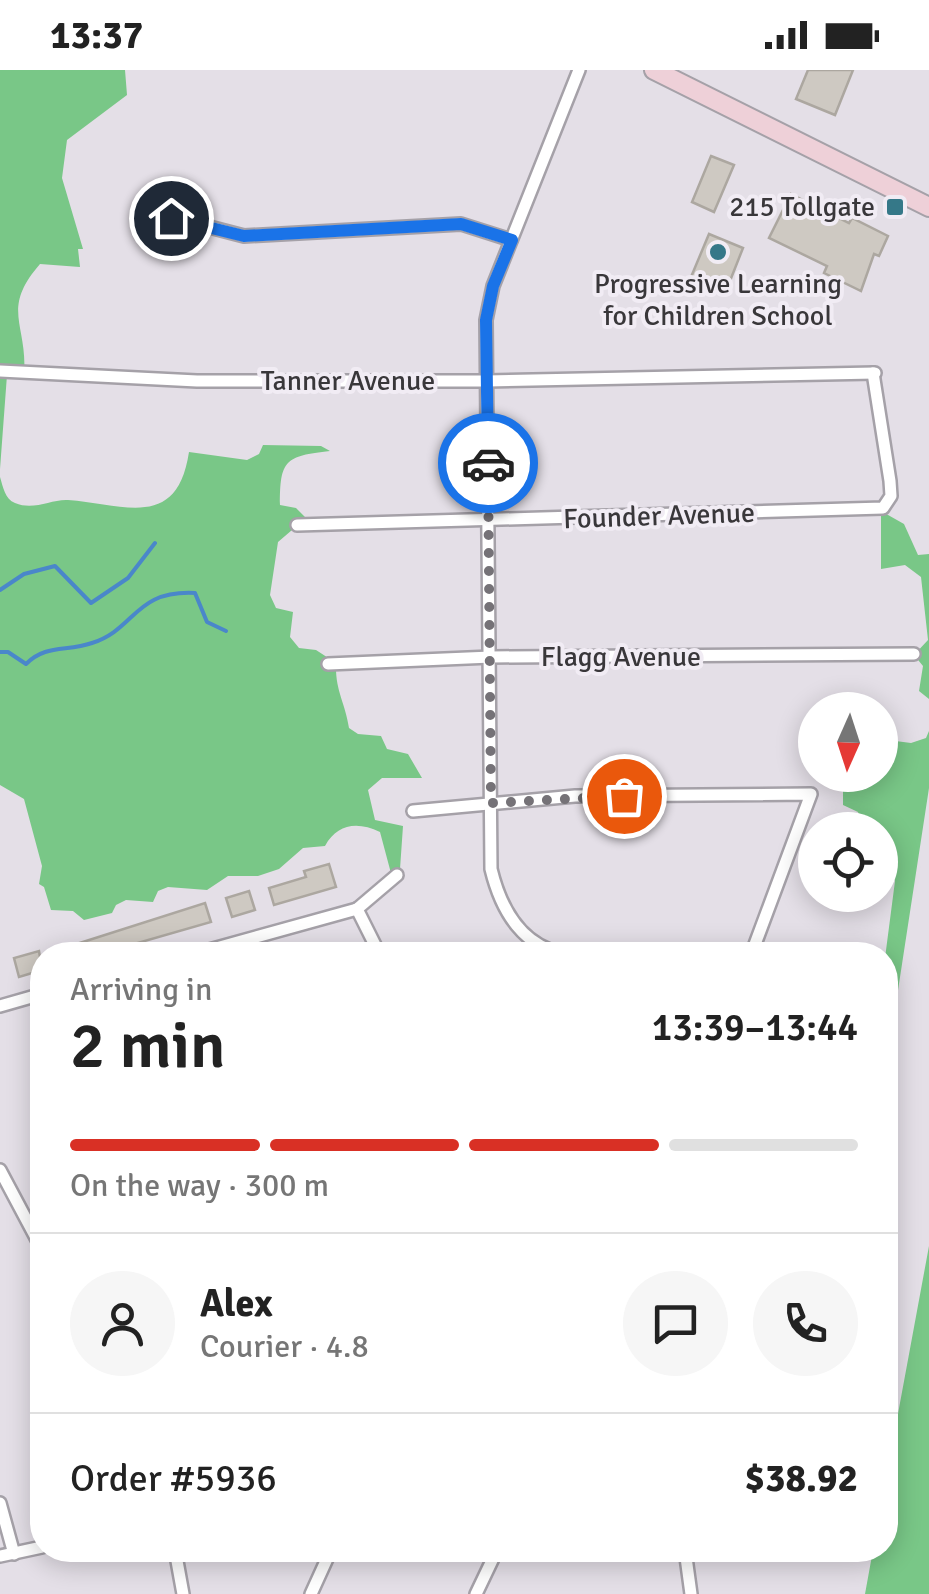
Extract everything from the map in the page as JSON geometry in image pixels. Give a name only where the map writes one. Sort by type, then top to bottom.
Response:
[{"type":"main road","points":[[654,70],[929,207]]},
{"type":"street","points":[[540,942],[505,916],[490,869],[486,320],[493,286],[579,70]]},
{"type":"street","points":[[171,218],[244,236],[461,224],[512,240]]},
{"type":"street","name":"Tanner Avenue","points":[[0,372],[178,381],[487,382],[874,373]]},
{"type":"street","name":"Founder Avenue","points":[[297,526],[883,508],[891,496],[874,373]]},
{"type":"street","name":"Flagg Avenue","points":[[328,664],[491,657],[914,654]]},
{"type":"street","points":[[413,811],[574,796],[811,794],[757,942]]},
{"type":"street","points":[[245,942],[345,908],[357,909],[396,875]]},
{"type":"street","points":[[357,909],[374,942]]},
{"type":"street","points":[[0,1006],[30,997]]},
{"type":"street","points":[[0,1170],[30,1224]]},
{"type":"street","points":[[0,1503],[7,1555]]},
{"type":"street","points":[[177,1562],[183,1594]]},
{"type":"street","points":[[312,1594],[327,1562]]},
{"type":"street","points":[[476,1594],[491,1562]]},
{"type":"street","points":[[687,1562],[691,1594]]},
{"type":"green space","points":[[0,70],[125,70],[127,95],[67,140],[62,178],[83,249],[78,249],[80,267],[40,264],[21,294],[18,318],[24,375],[7,375],[0,469]]},
{"type":"green space","points":[[263,445],[321,446],[330,451],[294,458],[284,469],[280,505],[296,508],[306,518],[278,542],[270,595],[276,608],[293,612],[290,637],[299,648],[316,650],[336,663],[349,728],[358,734],[381,736],[387,749],[408,754],[422,778],[382,778],[368,790],[375,820],[403,826],[400,869],[392,877],[380,832],[363,826],[348,827],[335,833],[325,846],[303,848],[279,869],[258,876],[228,876],[207,890],[168,887],[158,891],[153,902],[126,900],[116,905],[112,913],[84,920],[73,911],[51,910],[44,887],[39,884],[42,866],[24,799],[0,785],[0,477],[9,499],[22,505],[68,500],[145,507],[160,503],[173,493],[183,477],[189,452],[247,460],[259,454]]},
{"type":"green space","points":[[881,511],[904,524],[918,555],[929,554],[929,699],[919,691],[923,666],[914,655],[928,640],[921,577],[905,565],[881,569]]},
{"type":"green space","points":[[929,731],[929,788],[898,990],[898,942],[887,942],[891,912],[898,912],[898,812],[858,812],[843,805],[843,792],[898,792],[898,741],[911,743],[926,738]]},
{"type":"green space","points":[[929,1246],[929,1594],[865,1594],[871,1562],[898,1562],[898,1414]]},
{"type":"building","points":[[808,70],[853,70],[835,115],[796,99]]},
{"type":"building","points":[[711,156],[734,165],[714,212],[692,202]]},
{"type":"building","points":[[791,194],[849,223],[852,218],[888,236],[879,256],[874,254],[861,291],[824,273],[827,266],[769,238]]},
{"type":"building","points":[[709,234],[743,248],[726,291],[691,277]]},
{"type":"building","points":[[329,864],[336,887],[274,905],[269,888],[306,877],[304,871]]},
{"type":"building","points":[[249,891],[255,910],[232,917],[226,898]]},
{"type":"building","points":[[205,903],[211,922],[141,942],[83,942]]},
{"type":"building","points":[[30,954],[30,974],[19,977],[14,958]]},
{"type":"waterway","points":[[0,590],[24,574],[55,566],[91,603],[128,578],[155,543]]},
{"type":"waterway","points":[[0,652],[8,652],[26,664],[49,651],[83,646],[107,637],[147,604],[175,594],[195,593],[207,622],[226,631]]},
{"type":"way so far","points":[[488,463],[491,803],[624,796]]},
{"type":"place","name":"215 Tollgate","points":[[895,207]]},
{"type":"place","name":"Progressive Learning for Children School","points":[[718,252]]},
{"type":"route","points":[[171,218],[244,236],[461,224],[512,240],[493,286],[486,320],[488,463]]}]
